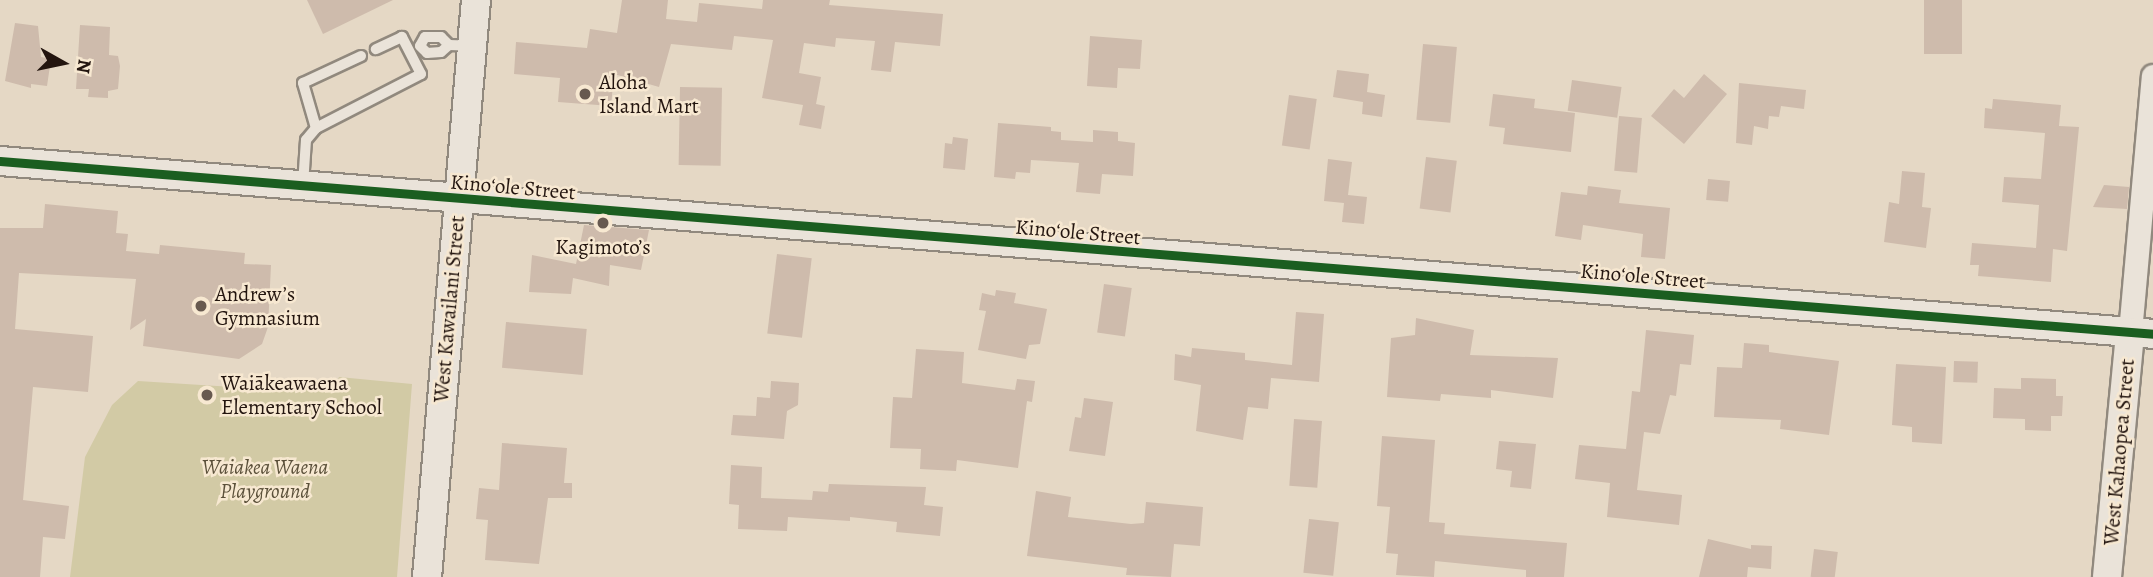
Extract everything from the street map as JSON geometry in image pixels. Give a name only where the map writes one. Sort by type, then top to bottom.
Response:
[{"type":"street","name":"West Kawailani Street","points":[[427,577],[458,200],[460,45],[476,0]]},
{"type":"street","name":"West Kahaopea Street","points":[[2107,577],[2141,333],[2153,76]]},
{"type":"street","name":"Kinoʻole Street","points":[[0,161],[458,200],[2141,333]]},
{"type":"lane","points":[[303,186],[306,139],[316,128],[421,74],[415,48],[402,37],[379,50]]},
{"type":"lane","points":[[415,48],[425,37],[442,37],[460,45]]},
{"type":"lane","points":[[316,128],[303,83],[344,68],[361,56]]},
{"type":"lane","points":[[390,74],[395,86]]},
{"type":"lane","points":[[354,91],[361,103]]},
{"type":"green space","name":"Waiakea Waena Playground","points":[[339,377],[412,384],[397,577],[70,577],[85,457],[112,405],[138,381],[233,387],[256,379],[335,387]]},
{"type":"building","points":[[307,0],[393,0],[323,34]]},
{"type":"building","points":[[622,0],[668,0],[666,19],[697,22],[699,3],[762,9],[763,0],[830,0],[829,5],[943,14],[940,46],[895,42],[891,72],[871,70],[875,41],[836,38],[835,47],[804,43],[799,73],[821,77],[816,104],[825,106],[821,129],[799,125],[803,105],[762,98],[773,40],[734,36],[732,50],[671,44],[659,87],[614,74],[611,106],[558,102],[560,78],[514,74],[516,42],[587,48],[590,29],[617,33]]},
{"type":"building","points":[[1924,0],[1962,0],[1962,54],[1924,54]]},
{"type":"building","points":[[15,23],[38,26],[41,57],[51,59],[47,86],[31,84],[31,88],[5,81]]},
{"type":"building","points":[[80,25],[110,27],[109,55],[118,56],[120,66],[118,89],[108,91],[108,98],[88,97],[89,89],[76,89]]},
{"type":"building","points":[[1090,36],[1142,40],[1140,69],[1118,68],[1117,88],[1087,86]]},
{"type":"building","points":[[1423,44],[1457,47],[1450,123],[1416,120]]},
{"type":"building","points":[[1337,70],[1369,74],[1367,92],[1385,95],[1382,117],[1362,114],[1363,102],[1333,97]]},
{"type":"building","points":[[1704,74],[1727,94],[1684,144],[1651,116],[1674,89],[1684,98]]},
{"type":"building","points":[[1572,80],[1622,87],[1617,118],[1568,111]]},
{"type":"building","points":[[1739,83],[1806,90],[1804,109],[1781,106],[1779,117],[1769,116],[1768,129],[1754,126],[1752,145],[1736,143]]},
{"type":"building","points":[[680,87],[722,88],[721,166],[679,165]]},
{"type":"building","points":[[1493,94],[1535,99],[1534,108],[1575,113],[1571,152],[1503,144],[1505,128],[1489,126]]},
{"type":"building","points":[[1289,95],[1317,99],[1310,149],[1282,146]]},
{"type":"building","points":[[1993,99],[2061,105],[2059,126],[2079,127],[2067,251],[2053,249],[2051,282],[1978,276],[1979,265],[1970,265],[1972,243],[2036,248],[2039,205],[2002,202],[2004,177],[2041,179],[2045,133],[1984,128],[1985,108],[1992,109]]},
{"type":"building","points":[[1619,116],[1642,118],[1637,173],[1614,171]]},
{"type":"building","points":[[998,123],[1051,127],[1051,131],[1061,132],[1061,140],[1093,142],[1093,130],[1118,132],[1118,141],[1135,143],[1133,176],[1102,174],[1100,194],[1076,192],[1079,163],[1031,160],[1030,173],[1016,172],[1015,179],[994,177]]},
{"type":"building","points":[[953,137],[968,139],[965,170],[943,168],[945,143],[952,144]]},
{"type":"building","points":[[1426,157],[1457,161],[1450,212],[1420,209]]},
{"type":"building","points":[[1328,159],[1352,162],[1348,195],[1367,197],[1364,224],[1342,222],[1344,203],[1324,201]]},
{"type":"building","points":[[1902,171],[1925,173],[1922,207],[1931,208],[1926,248],[1884,242],[1889,202],[1899,204]]},
{"type":"building","points":[[1708,179],[1730,181],[1728,202],[1706,200]]},
{"type":"building","points":[[2104,185],[2129,187],[2127,209],[2093,207]]},
{"type":"building","points":[[1588,186],[1621,190],[1619,203],[1670,208],[1665,259],[1641,257],[1643,234],[1583,225],[1581,240],[1555,236],[1561,192],[1587,195]]},
{"type":"building","points":[[45,204],[118,211],[116,233],[128,234],[126,251],[159,254],[160,245],[245,253],[244,264],[271,265],[268,327],[262,344],[239,359],[143,346],[146,319],[130,330],[136,279],[19,273],[15,329],[93,336],[88,392],[33,387],[23,500],[69,506],[65,539],[43,537],[40,577],[0,577],[0,228],[43,228]]},
{"type":"building","points":[[584,225],[649,230],[641,270],[610,265],[609,286],[573,278],[571,294],[529,292],[532,255],[576,264]]},
{"type":"building","points":[[777,254],[812,258],[802,338],[767,333]]},
{"type":"building","points":[[1104,284],[1132,288],[1125,336],[1097,333]]},
{"type":"building","points":[[996,290],[1016,293],[1014,303],[1047,309],[1040,344],[1029,345],[1026,359],[978,350],[986,311],[979,310],[982,293],[995,296]]},
{"type":"building","points":[[1296,312],[1324,314],[1319,382],[1271,378],[1268,409],[1248,407],[1243,440],[1196,431],[1201,385],[1174,380],[1175,354],[1191,357],[1192,348],[1245,353],[1245,360],[1292,365]]},
{"type":"building","points":[[1416,318],[1474,330],[1470,355],[1558,358],[1553,398],[1491,390],[1491,398],[1441,394],[1440,401],[1387,397],[1391,338],[1415,335]]},
{"type":"building","points":[[506,322],[587,329],[583,375],[502,368]]},
{"type":"building","points":[[1646,330],[1694,335],[1691,365],[1680,364],[1676,396],[1670,395],[1660,434],[1644,432],[1637,490],[1682,495],[1679,525],[1607,517],[1610,483],[1575,479],[1579,445],[1626,449],[1632,391],[1640,392]]},
{"type":"building","points":[[1744,343],[1769,345],[1769,352],[1839,361],[1829,435],[1780,429],[1781,420],[1714,417],[1717,367],[1742,368]]},
{"type":"building","points":[[916,349],[964,352],[962,383],[1015,390],[1017,379],[1035,381],[1032,402],[1027,401],[1018,468],[957,460],[956,471],[920,469],[921,449],[890,448],[893,397],[912,398]]},
{"type":"building","points":[[1954,361],[1978,362],[1977,383],[1953,382]]},
{"type":"building","points":[[1896,364],[1946,367],[1942,444],[1912,442],[1912,427],[1892,425]]},
{"type":"building","points":[[2021,378],[2056,379],[2056,396],[2063,396],[2062,416],[2051,416],[2051,431],[2025,430],[2025,419],[1993,418],[1994,388],[2021,389]]},
{"type":"building","points":[[771,381],[799,383],[798,405],[787,411],[784,439],[731,435],[733,415],[756,416],[757,397],[770,398]]},
{"type":"building","points":[[1084,398],[1113,402],[1105,456],[1069,451],[1075,417],[1081,418]]},
{"type":"building","points":[[1294,419],[1322,421],[1317,488],[1289,486]]},
{"type":"building","points":[[1382,436],[1435,440],[1429,522],[1445,523],[1444,534],[1567,543],[1564,577],[1526,577],[1526,570],[1435,561],[1434,577],[1396,575],[1398,554],[1386,553],[1390,507],[1377,506]]},
{"type":"building","points":[[1499,441],[1536,444],[1531,489],[1510,487],[1512,471],[1496,469]]},
{"type":"building","points":[[502,443],[567,448],[564,483],[572,483],[572,498],[548,498],[539,564],[485,560],[488,520],[476,519],[479,488],[499,490]]},
{"type":"building","points":[[731,465],[762,467],[761,498],[812,500],[813,491],[828,492],[829,484],[926,487],[924,505],[943,507],[940,536],[896,532],[897,522],[850,517],[850,521],[788,517],[787,531],[738,529],[739,505],[729,504]]},
{"type":"building","points":[[1036,491],[1071,497],[1068,517],[1131,524],[1144,523],[1146,502],[1203,507],[1200,546],[1174,544],[1171,577],[1126,575],[1127,568],[1027,556]]},
{"type":"building","points":[[1309,519],[1339,522],[1333,576],[1303,573]]},
{"type":"building","points":[[1708,539],[1751,549],[1751,545],[1772,546],[1771,569],[1748,567],[1747,577],[1699,577]]},
{"type":"building","points":[[1814,549],[1838,552],[1835,577],[1811,577]]},
{"type":"cycle path","points":[[0,161],[2153,334]]},
{"type":"place","name":"Aloha Island Mart","points":[[585,94]]},
{"type":"place","name":"Kagimoto’s","points":[[603,223]]},
{"type":"place","name":"Andrew’s Gymnasium","points":[[201,306]]},
{"type":"place","name":"Waiākeawaena Elementary School","points":[[207,395]]}]
